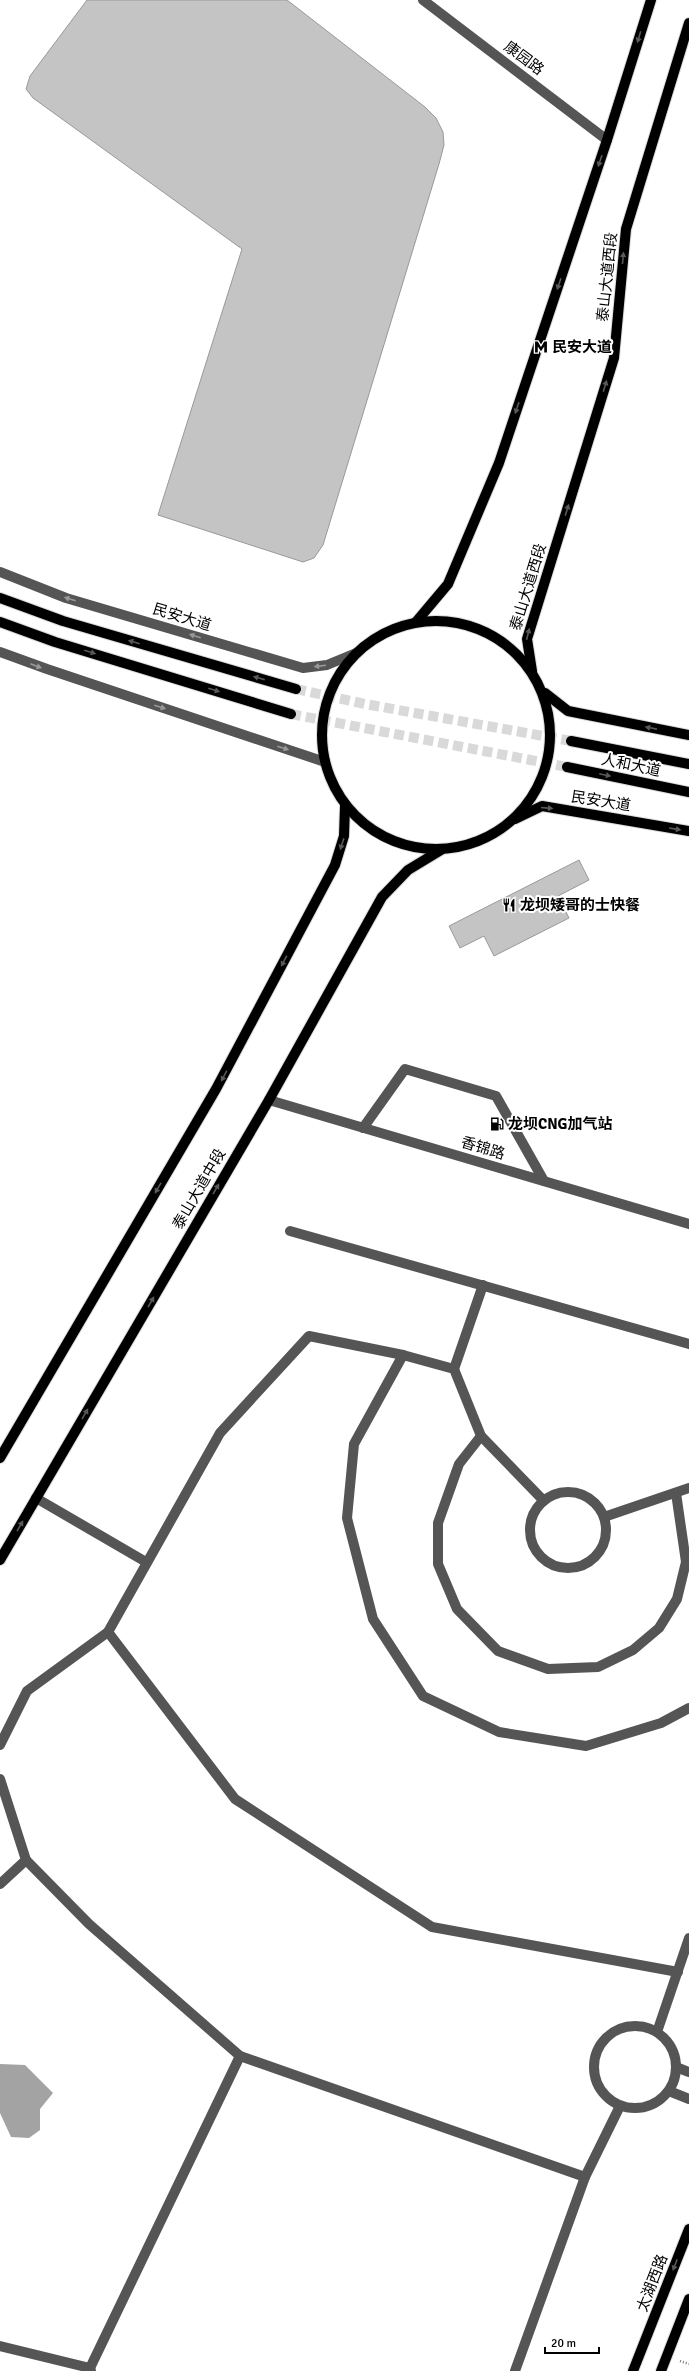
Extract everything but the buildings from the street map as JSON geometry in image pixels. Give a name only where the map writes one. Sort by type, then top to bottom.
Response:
[{"type":"main road","points":[[416,622],[448,584],[499,463],[607,140],[651,0]]},
{"type":"main road","name":"泰山大道西段","points":[[532,673],[526,639],[614,358],[626,229],[689,24]]},
{"type":"main road","points":[[0,598],[64,621],[296,689]]},
{"type":"main road","points":[[545,693],[550,718],[550,743],[546,768],[536,791],[511,821],[479,842],[441,850],[402,845],[381,836],[362,823],[345,806],[332,785],[325,762],[321,739],[323,715],[330,692],[341,671],[356,653],[384,633],[416,622],[449,621],[486,632],[518,654],[545,693],[568,711],[689,735]]},
{"type":"main road","points":[[0,622],[55,642],[291,714]]},
{"type":"main road","name":"人和大道","points":[[571,741],[689,764]]},
{"type":"main road","name":"人和大道","points":[[567,767],[689,792]]},
{"type":"main road","points":[[0,1458],[235,1054],[335,865],[344,836],[345,806]]},
{"type":"main road","name":"民安大道","points":[[511,821],[542,806],[689,831]]},
{"type":"main road","name":"泰山大道中段","points":[[0,1560],[269,1100],[382,897],[408,870],[441,850]]},
{"type":"main road","name":"太湖西路","points":[[634,2371],[689,2229]]},
{"type":"main road","points":[[661,2371],[689,2299]]},
{"type":"street","name":"康园路","points":[[423,0],[607,140]]},
{"type":"street","name":"民安大道","points":[[0,572],[66,598],[303,668],[327,665],[356,653]]},
{"type":"street","points":[[0,652],[46,669],[325,762]]},
{"type":"street","points":[[363,1128],[405,1069],[496,1096],[544,1181]]},
{"type":"street","name":"香锦路","points":[[269,1100],[689,1224]]},
{"type":"street","points":[[290,1231],[689,1344]]},
{"type":"street","points":[[483,1285],[454,1369],[481,1436],[544,1500]]},
{"type":"street","points":[[0,1745],[27,1691],[108,1632],[146,1562],[220,1433],[309,1336],[403,1355],[454,1369]]},
{"type":"street","points":[[403,1355],[354,1444],[347,1518],[373,1619],[423,1696],[498,1732],[586,1746],[661,1723],[689,1708]]},
{"type":"street","points":[[481,1436],[458,1464],[438,1523],[438,1564],[457,1609],[498,1651],[548,1669],[598,1667],[633,1650],[659,1628],[677,1600],[686,1562],[676,1493]]},
{"type":"street","points":[[604,1517],[689,1488]]},
{"type":"street","points":[[566,1491],[578,1492],[589,1498],[598,1506],[604,1517],[606,1528],[605,1540],[600,1551],[591,1560],[581,1566],[570,1568],[558,1567],[547,1562],[538,1554],[532,1544],[529,1532],[530,1520],[535,1509],[544,1500],[554,1494],[566,1491]]},
{"type":"street","points":[[36,1498],[146,1562]]},
{"type":"street","points":[[108,1632],[235,1799],[432,1927],[678,1972]]},
{"type":"street","points":[[0,1779],[26,1860],[89,1924],[240,2056],[585,2177]]},
{"type":"street","points":[[0,1884],[26,1860]]},
{"type":"street","points":[[657,2032],[689,1938]]},
{"type":"street","points":[[631,2026],[644,2027],[657,2032],[667,2041],[674,2053],[676,2067],[675,2079],[669,2091],[659,2101],[647,2107],[633,2109],[620,2106],[608,2099],[599,2088],[594,2076],[594,2062],[598,2049],[606,2038],[617,2030],[631,2026]]},
{"type":"street","points":[[0,2346],[91,2369],[240,2056]]},
{"type":"street","points":[[676,2067],[689,2072]]},
{"type":"street","points":[[669,2091],[689,2099]]},
{"type":"street","points":[[515,2371],[585,2177],[620,2106]]},
{"type":"shaded area","points":[[0,2064],[25,2065],[53,2093],[40,2109],[40,2130],[29,2138],[11,2137],[0,2113]]},
{"type":"tunnel","points":[[296,689],[365,704],[571,741]]},
{"type":"tunnel","points":[[291,714],[567,767]]},
{"type":"place","name":"民安大道","points":[[541,347]]},
{"type":"place","name":"龙坝矮哥的士快餐","points":[[509,905]]},
{"type":"place","name":"龙坝CNG加气站","points":[[497,1124]]}]
